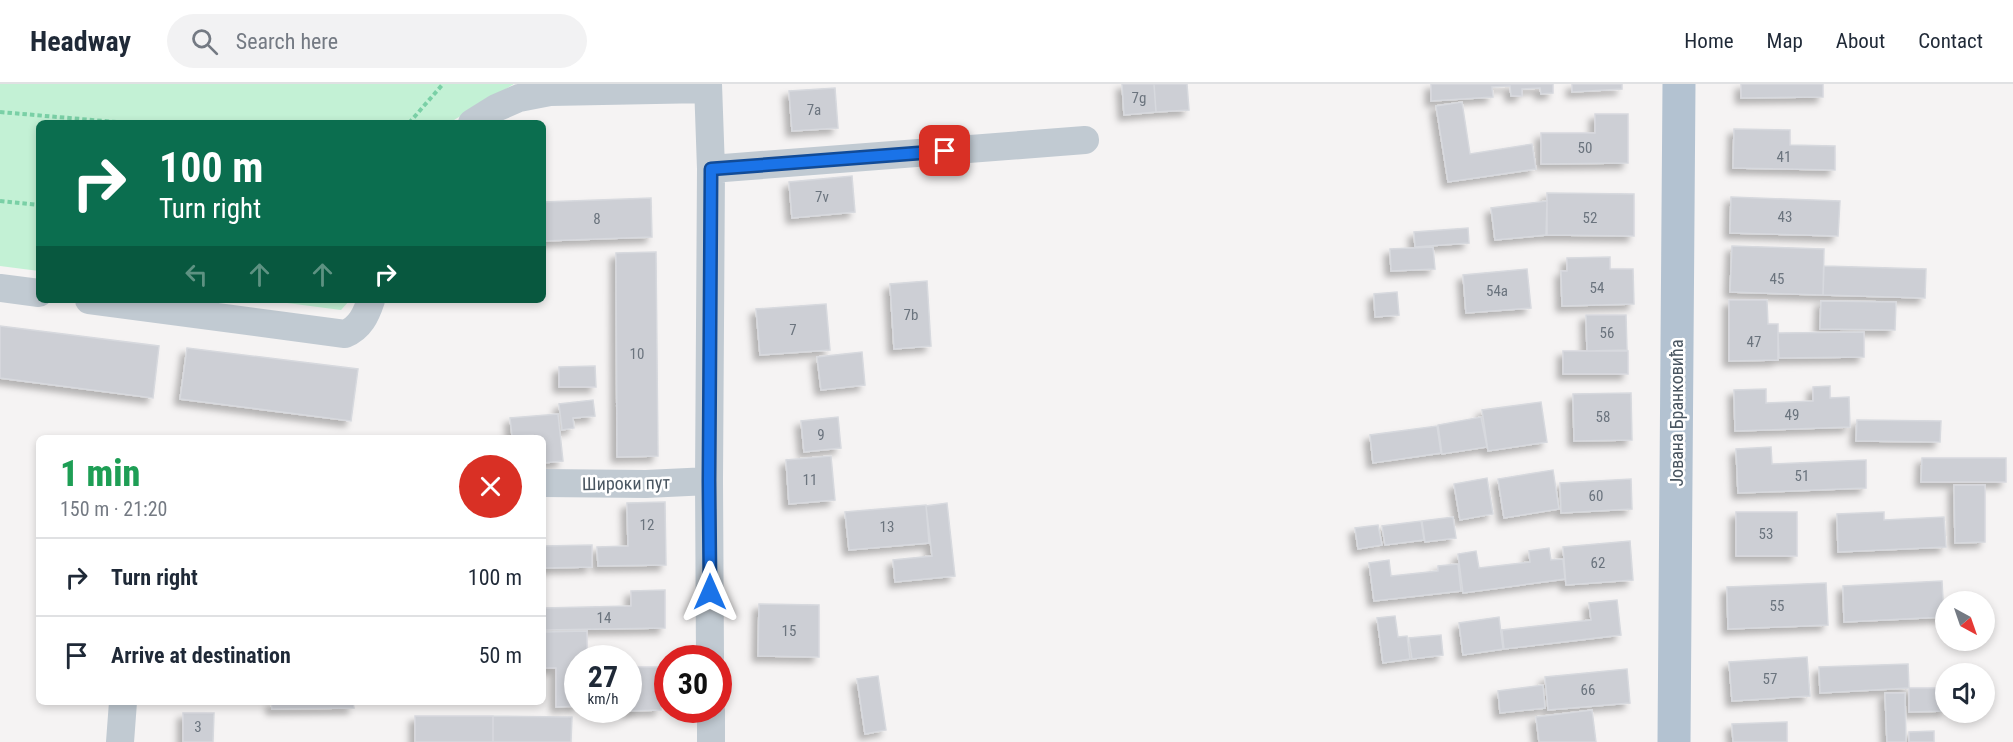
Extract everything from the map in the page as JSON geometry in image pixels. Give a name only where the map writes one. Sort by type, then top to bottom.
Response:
[{"type":"main road","name":"Јована Бранковића","points":[[1674,742],[1679,84]]},
{"type":"street","points":[[477,120],[519,98],[550,92],[708,87],[711,169],[710,645]]},
{"type":"street","points":[[711,169],[1085,140]]},
{"type":"street","points":[[0,288],[36,293]]},
{"type":"street","points":[[112,303],[345,334],[354,330],[361,322],[370,303]]},
{"type":"street","name":"Широки пут","points":[[546,483],[646,484],[709,481]]},
{"type":"street","points":[[120,742],[123,705]]},
{"type":"street","points":[[711,723],[711,742]]},
{"type":"path","points":[[412,120],[443,84]]},
{"type":"path","points":[[0,112],[92,120]]},
{"type":"path","points":[[0,201],[36,205]]},
{"type":"green space","points":[[0,84],[514,84],[454,120],[36,120],[36,271],[0,266]]},
{"type":"green space","points":[[287,303],[347,303],[341,310]]},
{"type":"building","points":[[1122,84],[1154,84],[1156,112],[1124,115]]},
{"type":"building","points":[[1154,84],[1187,84],[1189,110],[1156,112]]},
{"type":"building","points":[[1431,84],[1553,84],[1553,93],[1541,94],[1540,88],[1522,89],[1522,96],[1511,96],[1510,86],[1492,87],[1493,97],[1431,101]]},
{"type":"building","points":[[1572,84],[1622,84],[1622,89],[1572,92]]},
{"type":"building","points":[[1741,84],[1823,84],[1823,97],[1741,98]]},
{"type":"building","points":[[835,88],[838,128],[792,131],[789,91]]},
{"type":"building","points":[[1462,102],[1470,154],[1532,144],[1536,169],[1448,182],[1436,106]]},
{"type":"building","points":[[1595,114],[1628,114],[1628,163],[1541,164],[1541,133],[1595,133]]},
{"type":"building","points":[[1734,129],[1790,130],[1790,145],[1835,146],[1835,170],[1733,168]]},
{"type":"building","points":[[852,176],[855,212],[792,218],[789,182]]},
{"type":"building","points":[[1547,193],[1634,194],[1634,236],[1547,235]]},
{"type":"building","points":[[1731,197],[1840,201],[1838,236],[1730,233]]},
{"type":"building","points":[[651,198],[652,237],[546,241],[546,202]]},
{"type":"building","points":[[1547,201],[1546,235],[1495,240],[1491,208]]},
{"type":"building","points":[[1468,228],[1469,243],[1415,247],[1414,232]]},
{"type":"building","points":[[1732,246],[1824,249],[1823,295],[1730,292]]},
{"type":"building","points":[[1433,247],[1435,269],[1391,271],[1390,249]]},
{"type":"building","points":[[656,252],[658,456],[617,457],[616,253]]},
{"type":"building","points":[[1610,257],[1610,269],[1633,269],[1634,304],[1562,306],[1561,271],[1567,271],[1567,258]]},
{"type":"building","points":[[1824,266],[1926,269],[1925,298],[1823,295]]},
{"type":"building","points":[[1527,269],[1531,308],[1466,313],[1463,275]]},
{"type":"building","points":[[927,281],[931,346],[894,349],[890,284]]},
{"type":"building","points":[[1397,292],[1399,315],[1375,317],[1374,294]]},
{"type":"building","points":[[1729,300],[1767,300],[1768,324],[1778,324],[1778,360],[1729,361]]},
{"type":"building","points":[[1821,301],[1896,302],[1895,330],[1820,329]]},
{"type":"building","points":[[826,304],[830,350],[760,355],[756,309]]},
{"type":"building","points":[[1586,315],[1626,315],[1627,350],[1587,351]]},
{"type":"building","points":[[0,326],[159,346],[153,398],[0,378]]},
{"type":"building","points":[[1864,332],[1864,357],[1779,358],[1778,333]]},
{"type":"building","points":[[187,348],[358,369],[351,421],[180,399]]},
{"type":"building","points":[[1563,351],[1628,351],[1628,374],[1563,374]]},
{"type":"building","points":[[862,352],[865,385],[821,390],[817,357]]},
{"type":"building","points":[[595,366],[596,387],[559,387],[559,367]]},
{"type":"building","points":[[1830,386],[1830,398],[1849,397],[1850,427],[1735,431],[1734,390],[1766,389],[1766,403],[1813,401],[1813,387]]},
{"type":"building","points":[[1631,393],[1632,440],[1574,441],[1573,394]]},
{"type":"building","points":[[593,400],[595,416],[573,418],[574,428],[562,430],[559,404]]},
{"type":"building","points":[[1541,402],[1547,442],[1488,451],[1482,410]]},
{"type":"building","points":[[558,414],[563,461],[546,463],[546,435],[512,435],[510,418]]},
{"type":"building","points":[[838,417],[841,448],[804,452],[801,421]]},
{"type":"building","points":[[1481,417],[1487,447],[1442,454],[1438,425]]},
{"type":"building","points":[[1857,420],[1941,421],[1940,442],[1856,441]]},
{"type":"building","points":[[1437,426],[1441,453],[1373,463],[1370,435]]},
{"type":"building","points":[[1771,447],[1772,464],[1866,460],[1866,488],[1738,493],[1736,449]]},
{"type":"building","points":[[831,456],[835,500],[789,504],[786,460]]},
{"type":"building","points":[[1922,458],[2006,458],[2006,482],[1921,482]]},
{"type":"building","points":[[1553,470],[1559,509],[1504,518],[1498,479]]},
{"type":"building","points":[[1487,478],[1493,514],[1460,520],[1454,484]]},
{"type":"building","points":[[1631,479],[1632,509],[1561,513],[1560,483]]},
{"type":"building","points":[[1954,485],[1985,485],[1985,542],[1955,543]]},
{"type":"building","points":[[665,502],[666,565],[598,566],[597,547],[628,546],[627,503]]},
{"type":"building","points":[[947,503],[955,576],[895,582],[893,560],[932,556],[926,506]]},
{"type":"building","points":[[926,505],[929,543],[849,550],[845,512]]},
{"type":"building","points":[[1736,512],[1797,512],[1797,556],[1736,556]]},
{"type":"building","points":[[1884,512],[1884,520],[1944,517],[1946,547],[1838,552],[1837,514]]},
{"type":"building","points":[[1453,517],[1456,538],[1425,542],[1422,521]]},
{"type":"building","points":[[1421,521],[1424,540],[1385,545],[1382,526]]},
{"type":"building","points":[[1378,525],[1382,545],[1358,549],[1355,528]]},
{"type":"building","points":[[1630,541],[1633,580],[1566,585],[1563,547]]},
{"type":"building","points":[[592,545],[592,567],[546,568],[546,546]]},
{"type":"building","points":[[1549,548],[1551,560],[1563,559],[1565,579],[1463,593],[1458,554],[1476,551],[1479,568],[1530,562],[1529,551]]},
{"type":"building","points":[[1389,560],[1391,576],[1438,571],[1438,566],[1458,564],[1461,591],[1374,601],[1369,563]]},
{"type":"building","points":[[1942,581],[1943,591],[1935,591],[1935,617],[1844,622],[1843,586]]},
{"type":"building","points":[[1826,583],[1828,625],[1728,629],[1727,587]]},
{"type":"building","points":[[665,590],[665,628],[546,630],[546,608],[631,606],[631,591]]},
{"type":"building","points":[[1617,600],[1621,635],[1504,649],[1502,630],[1591,620],[1589,603]]},
{"type":"building","points":[[759,604],[819,605],[819,657],[758,656]]},
{"type":"building","points":[[1395,616],[1398,637],[1407,636],[1410,659],[1383,663],[1377,618]]},
{"type":"building","points":[[1499,617],[1503,649],[1463,655],[1459,623]]},
{"type":"building","points":[[587,631],[587,645],[564,645],[564,707],[556,707],[556,668],[546,668],[546,632]]},
{"type":"building","points":[[1441,635],[1443,655],[1412,659],[1409,638]]},
{"type":"building","points":[[1807,657],[1810,696],[1732,701],[1729,662]]},
{"type":"building","points":[[1908,664],[1909,688],[1820,693],[1819,667]]},
{"type":"building","points":[[642,667],[654,667],[654,710],[642,711]]},
{"type":"building","points":[[1627,669],[1630,703],[1548,710],[1545,677]]},
{"type":"building","points":[[878,676],[886,730],[865,734],[857,679]]},
{"type":"building","points":[[1543,685],[1545,708],[1500,713],[1498,691]]},
{"type":"building","points":[[1909,688],[1935,688],[1935,711],[1909,712]]},
{"type":"building","points":[[1885,693],[1905,693],[1906,742],[1887,742]]},
{"type":"building","points":[[271,705],[354,705],[354,708],[272,709]]},
{"type":"building","points":[[1592,710],[1596,742],[1539,742],[1536,717]]},
{"type":"building","points":[[183,713],[214,713],[213,742],[183,742]]},
{"type":"building","points":[[415,716],[493,716],[493,742],[415,742]]},
{"type":"building","points":[[493,716],[564,717],[564,723],[572,723],[571,742],[493,742]]},
{"type":"building","points":[[1787,722],[1787,742],[1733,742],[1732,724]]},
{"type":"building","points":[[1934,731],[1934,742],[1909,742],[1909,732]]},
{"type":"route","points":[[710,592],[711,169],[945,151]]}]
